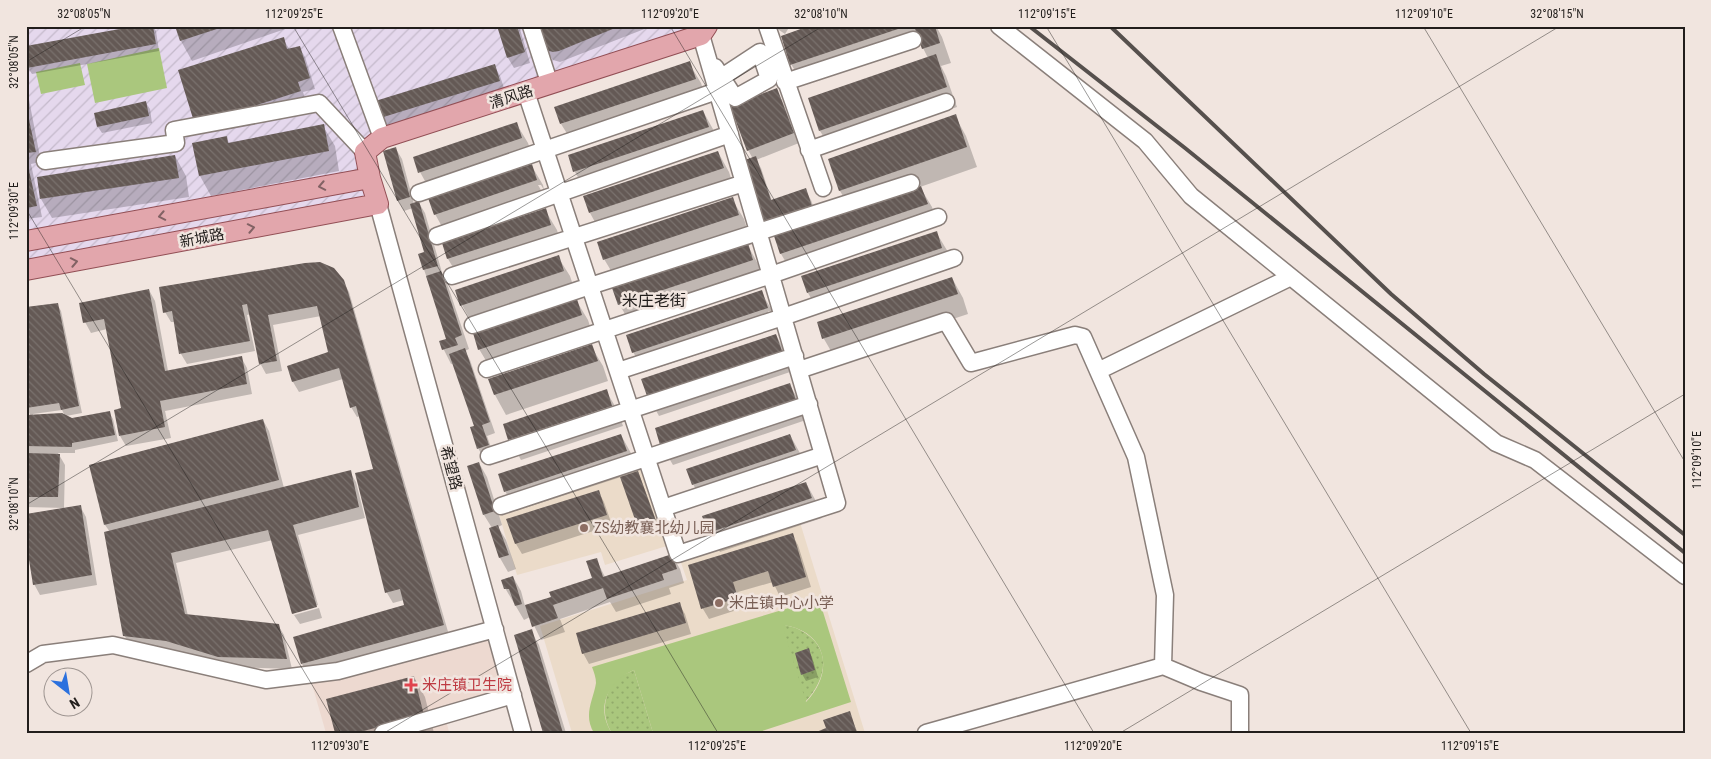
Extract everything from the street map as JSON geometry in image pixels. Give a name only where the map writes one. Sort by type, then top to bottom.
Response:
[{"type":"main road","name":"清风路","points":[[365,152],[382,138],[550,85],[704,31]]},
{"type":"main road","points":[[365,152],[378,204]]},
{"type":"main road","name":"新城路","points":[[26,242],[370,178]]},
{"type":"main road","name":"新城路","points":[[26,270],[378,204]]},
{"type":"street","points":[[341,26],[382,138]]},
{"type":"street","points":[[531,26],[550,85]]},
{"type":"street","points":[[767,26],[823,188]]},
{"type":"street","points":[[999,26],[1145,141],[1191,196],[1496,443],[1535,460],[1685,576]]},
{"type":"street","points":[[526,92],[678,554],[837,503],[730,134],[720,84],[707,55],[704,31]]},
{"type":"street","points":[[785,82],[913,40]]},
{"type":"street","points":[[419,193],[545,150],[720,84]]},
{"type":"street","points":[[809,150],[946,102]]},
{"type":"street","points":[[44,161],[176,143],[174,130],[319,103],[365,152]]},
{"type":"street","points":[[437,236],[730,134]]},
{"type":"street","points":[[452,276],[744,183]]},
{"type":"street","points":[[473,325],[911,183]]},
{"type":"street","name":"希望路","points":[[378,204],[523,733]]},
{"type":"street","points":[[487,369],[771,275],[938,217]]},
{"type":"street","points":[[618,371],[784,317],[954,258]]},
{"type":"street","points":[[1098,371],[1290,277]]},
{"type":"street","points":[[489,456],[631,410],[946,321],[971,363],[1075,335],[1083,337],[1136,457],[1165,595],[1163,666]]},
{"type":"street","points":[[501,506],[808,404]]},
{"type":"street","points":[[663,508],[823,455]]},
{"type":"street","points":[[26,664],[43,654],[113,646],[266,680],[338,671],[495,630]]},
{"type":"street","points":[[926,733],[1163,666],[1201,682],[1240,695],[1240,733]]},
{"type":"street","points":[[383,733],[513,696]]},
{"type":"shaded area","points":[[26,26],[707,26],[365,153],[378,204],[26,270]]},
{"type":"shaded area","name":"ZS幼教襄北幼儿园","points":[[644,464],[670,545],[605,565],[601,552],[517,575],[498,511]]},
{"type":"shaded area","name":"米庄镇中心小学","points":[[798,516],[865,733],[572,733],[540,626],[687,580],[678,554]]},
{"type":"shaded area","name":"米庄镇卫生院","points":[[495,629],[513,695],[445,716],[449,732],[447,733],[326,733],[309,674]]},
{"type":"green space","points":[[159,48],[167,88],[95,103],[87,64]]},
{"type":"green space","points":[[80,63],[85,85],[41,94],[36,72]]},
{"type":"green space","points":[[819,599],[851,702],[756,733],[653,733],[634,670],[617,681],[607,696],[605,714],[607,724],[612,733],[594,733],[589,720],[596,683],[592,667]],"holes":[[[782,625],[797,628],[809,635],[817,643],[822,654],[821,678],[806,702]]]},
{"type":"green space","points":[[781,624],[798,629],[811,637],[818,645],[822,654],[822,674],[805,702]]},
{"type":"green space","points":[[634,670],[653,733],[612,733],[608,727],[605,713],[608,692],[618,678]]},
{"type":"building","points":[[136,26],[153,26],[156,44],[27,68],[26,46]]},
{"type":"building","points":[[175,26],[223,26],[223,27],[180,41]]},
{"type":"building","points":[[497,26],[517,26],[525,52],[507,58]]},
{"type":"building","points":[[533,26],[620,26],[553,52],[546,50]]},
{"type":"building","points":[[809,26],[904,27],[790,65],[781,36]]},
{"type":"building","points":[[914,26],[935,26],[940,43],[922,49]]},
{"type":"building","points":[[284,37],[287,49],[300,46],[310,78],[298,82],[301,91],[195,125],[178,70]]},
{"type":"building","points":[[936,54],[947,87],[819,131],[808,98]]},
{"type":"building","points":[[690,61],[696,79],[560,124],[554,107]]},
{"type":"building","points":[[495,64],[500,81],[377,119],[372,102]]},
{"type":"building","points":[[777,88],[794,133],[747,151],[730,106]]},
{"type":"building","points":[[146,101],[149,116],[97,127],[94,113]]},
{"type":"building","points":[[26,106],[36,152],[26,153]]},
{"type":"building","points":[[703,110],[709,127],[573,172],[568,155]]},
{"type":"building","points":[[956,114],[967,147],[839,191],[828,159]]},
{"type":"building","points":[[517,122],[522,138],[418,173],[413,157]]},
{"type":"building","points":[[324,124],[329,151],[199,176],[192,143],[227,136],[228,143]]},
{"type":"building","points":[[396,147],[410,197],[397,201],[383,151]]},
{"type":"building","points":[[718,151],[724,168],[589,213],[583,196]]},
{"type":"building","points":[[175,155],[179,178],[40,199],[37,177]]},
{"type":"building","points":[[756,156],[771,200],[806,188],[812,206],[760,224],[739,162]]},
{"type":"building","points":[[26,157],[37,206],[26,208]]},
{"type":"building","points":[[532,164],[537,180],[434,215],[428,198]]},
{"type":"building","points":[[921,186],[928,204],[780,254],[774,236]]},
{"type":"building","points":[[733,197],[739,215],[603,260],[597,242]]},
{"type":"building","points":[[419,201],[438,266],[423,270],[418,254],[424,252],[410,204]]},
{"type":"building","points":[[546,208],[551,225],[447,259],[442,243]]},
{"type":"building","points":[[937,231],[942,248],[807,293],[801,276]]},
{"type":"building","points":[[748,243],[753,260],[618,305],[612,288]]},
{"type":"building","points":[[559,255],[564,271],[460,306],[455,290]]},
{"type":"building","points":[[320,262],[334,268],[344,280],[444,625],[301,664],[293,637],[404,605],[400,589],[385,593],[355,473],[373,469],[356,406],[350,408],[339,368],[292,382],[287,366],[328,352],[317,306],[268,315],[277,361],[259,364],[247,304],[242,305],[250,341],[179,354],[172,311],[163,313],[159,287]]},
{"type":"building","points":[[441,271],[462,335],[455,338],[458,345],[442,350],[439,341],[446,339],[426,276]]},
{"type":"building","points":[[952,277],[958,294],[822,339],[817,322]]},
{"type":"building","points":[[149,289],[165,371],[242,356],[247,384],[160,401],[165,427],[119,436],[114,410],[121,408],[104,319],[83,323],[79,303]]},
{"type":"building","points":[[762,290],[768,308],[632,353],[626,335]]},
{"type":"building","points":[[577,299],[582,315],[478,350],[473,333]]},
{"type":"building","points":[[58,303],[79,406],[61,410],[59,403],[26,408],[26,307]]},
{"type":"building","points":[[776,334],[782,351],[647,396],[641,379]]},
{"type":"building","points":[[592,344],[598,361],[494,395],[488,379]]},
{"type":"building","points":[[465,348],[490,422],[482,425],[489,445],[477,449],[470,427],[474,426],[449,354]]},
{"type":"building","points":[[790,383],[796,400],[660,445],[655,428]]},
{"type":"building","points":[[607,389],[612,406],[508,440],[503,424]]},
{"type":"building","points":[[110,411],[115,435],[72,443],[72,447],[26,446],[26,415],[62,413],[72,418]]},
{"type":"building","points":[[263,419],[279,480],[104,525],[89,465]]},
{"type":"building","points":[[621,434],[627,451],[504,492],[498,474]]},
{"type":"building","points":[[790,434],[796,450],[692,485],[686,469]]},
{"type":"building","points":[[26,453],[60,454],[58,497],[26,497]]},
{"type":"building","points":[[479,462],[495,511],[483,515],[467,466]]},
{"type":"building","points":[[351,470],[359,507],[293,525],[317,607],[292,614],[268,530],[171,553],[185,614],[279,624],[287,659],[218,657],[166,641],[123,636],[104,532]]},
{"type":"building","points":[[638,471],[656,521],[638,528],[620,477]]},
{"type":"building","points":[[806,482],[812,498],[708,533],[702,516]]},
{"type":"building","points":[[599,490],[607,515],[515,544],[506,519]]},
{"type":"building","points":[[81,505],[92,575],[33,585],[26,541],[26,514]]},
{"type":"building","points":[[498,525],[509,555],[499,558],[489,528]]},
{"type":"building","points":[[793,533],[806,577],[773,587],[768,571],[733,582],[738,598],[701,609],[688,565]]},
{"type":"building","points":[[672,554],[677,569],[662,574],[664,580],[607,599],[603,588],[553,605],[558,618],[532,627],[525,605],[551,597],[549,592],[592,578],[586,561],[597,558],[603,577]]},
{"type":"building","points":[[513,576],[522,604],[515,606],[509,589],[504,589],[501,580]]},
{"type":"building","points":[[680,602],[686,623],[582,654],[576,633]]},
{"type":"building","points":[[532,629],[563,733],[543,733],[514,635]]},
{"type":"building","points":[[809,648],[815,670],[801,675],[795,653]]},
{"type":"building","points":[[414,676],[424,715],[356,733],[335,733],[326,699]]},
{"type":"building","points":[[850,711],[857,733],[814,733],[826,728],[823,720]]},
{"type":"railway","points":[[1029,26],[1185,148],[1685,553]]},
{"type":"railway","points":[[1110,26],[1391,294],[1484,374],[1685,535]]},
{"type":"place","name":"ZS幼教襄北幼儿园","points":[[584,528]]},
{"type":"place","name":"米庄镇中心小学","points":[[719,603]]},
{"type":"place","name":"米庄镇卫生院","points":[[411,685]]},
{"type":"district","name":"米庄老街","points":[[654,300]]}]
